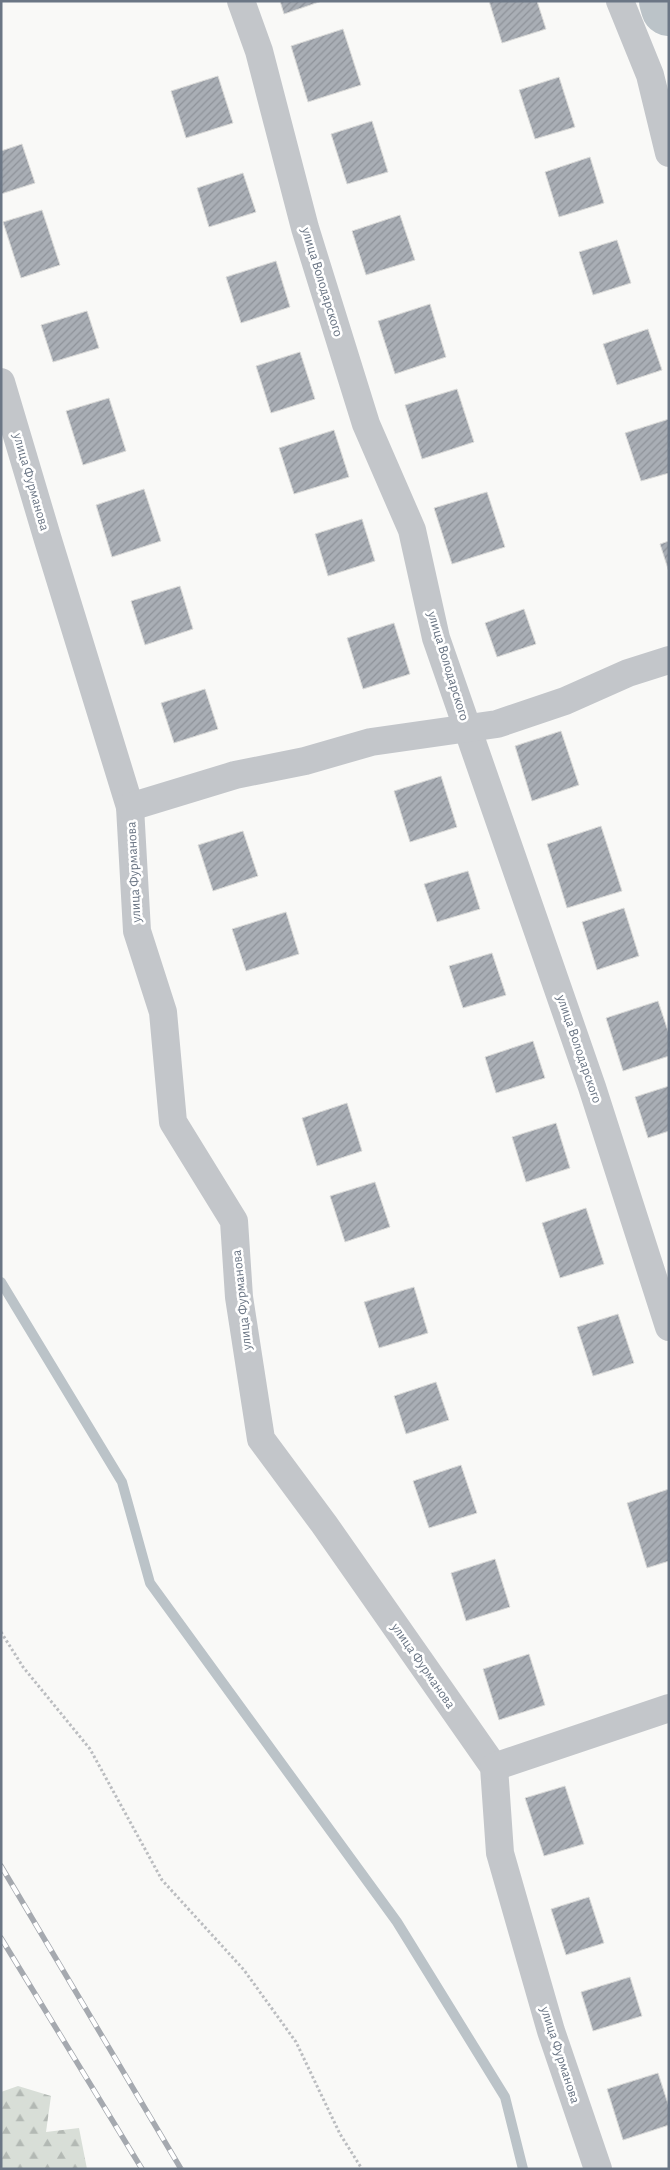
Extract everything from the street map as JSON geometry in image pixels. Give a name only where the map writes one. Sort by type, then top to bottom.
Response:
[{"type":"street","name":"улица Володарского","points":[[241,1],[259,51],[305,228],[366,424],[412,530],[436,638],[592,1087],[669,1327]]},
{"type":"street","points":[[620,1],[650,75],[669,153]]},
{"type":"street","name":"улица Фурманова","points":[[1,382],[130,807],[137,931],[163,1012],[172,1122],[234,1221],[239,1298],[261,1439],[324,1524],[494,1767],[500,1853],[551,2031],[598,2169]]},
{"type":"street","points":[[130,807],[235,775],[305,762],[371,742],[497,724],[565,701],[628,673],[669,660]]},
{"type":"street","points":[[494,1767],[669,1708]]},
{"type":"path","points":[[1,1632],[23,1667],[90,1749],[162,1880],[244,1970],[296,2042],[340,2134],[362,2169]]},
{"type":"green space","points":[[18,2086],[51,2096],[46,2132],[79,2128],[87,2169],[1,2169],[1,2092]]},
{"type":"building","points":[[280,1],[322,1],[284,14]]},
{"type":"building","points":[[489,1],[537,1],[546,29],[502,43]]},
{"type":"building","points":[[343,29],[361,85],[308,102],[291,46]]},
{"type":"building","points":[[218,76],[233,123],[186,138],[171,91]]},
{"type":"building","points":[[559,77],[575,127],[535,139],[519,90]]},
{"type":"building","points":[[372,121],[388,172],[347,184],[331,134]]},
{"type":"building","points":[[22,144],[35,183],[1,194],[1,151]]},
{"type":"building","points":[[590,157],[604,203],[559,217],[545,172]]},
{"type":"building","points":[[243,173],[256,212],[209,227],[197,188]]},
{"type":"building","points":[[42,210],[60,265],[21,278],[3,222]]},
{"type":"building","points":[[400,215],[415,260],[366,275],[352,231]]},
{"type":"building","points":[[617,240],[631,283],[593,295],[579,252]]},
{"type":"building","points":[[276,261],[290,307],[241,323],[226,277]]},
{"type":"building","points":[[430,304],[446,357],[395,374],[378,321]]},
{"type":"building","points":[[87,311],[99,348],[53,362],[41,325]]},
{"type":"building","points":[[648,329],[662,370],[617,385],[603,344]]},
{"type":"building","points":[[300,352],[315,399],[271,413],[256,366]]},
{"type":"building","points":[[457,389],[474,442],[422,459],[405,405]]},
{"type":"building","points":[[109,398],[126,451],[83,465],[66,411]]},
{"type":"building","points":[[669,419],[669,473],[641,481],[625,433]]},
{"type":"building","points":[[334,430],[349,477],[294,494],[279,448]]},
{"type":"building","points":[[144,489],[161,541],[112,557],[96,505]]},
{"type":"building","points":[[487,492],[505,547],[452,564],[434,508]]},
{"type":"building","points":[[362,519],[375,561],[328,576],[315,534]]},
{"type":"building","points":[[669,541],[669,572],[660,544]]},
{"type":"building","points":[[180,586],[193,629],[145,645],[131,601]]},
{"type":"building","points":[[524,609],[536,644],[497,657],[485,623]]},
{"type":"building","points":[[394,623],[410,674],[363,689],[347,638]]},
{"type":"building","points":[[205,689],[218,729],[174,743],[161,703]]},
{"type":"building","points":[[561,731],[579,785],[532,801],[515,746]]},
{"type":"building","points":[[441,776],[457,827],[410,842],[394,791]]},
{"type":"building","points":[[601,826],[622,891],[567,908],[547,844]]},
{"type":"building","points":[[243,831],[258,876],[213,891],[198,845]]},
{"type":"building","points":[[468,871],[480,909],[437,922],[424,884]]},
{"type":"building","points":[[624,908],[639,956],[597,970],[582,922]]},
{"type":"building","points":[[286,912],[299,954],[246,971],[232,929]]},
{"type":"building","points":[[492,953],[506,995],[463,1008],[449,966]]},
{"type":"building","points":[[658,1001],[669,1034],[669,1056],[623,1071],[606,1018]]},
{"type":"building","points":[[533,1041],[545,1078],[496,1093],[485,1057]]},
{"type":"building","points":[[669,1086],[669,1131],[648,1138],[635,1097]]},
{"type":"building","points":[[347,1103],[362,1151],[317,1166],[302,1118]]},
{"type":"building","points":[[556,1123],[570,1168],[526,1182],[512,1137]]},
{"type":"building","points":[[375,1182],[390,1227],[345,1242],[330,1196]]},
{"type":"building","points":[[586,1208],[604,1264],[560,1278],[542,1223]]},
{"type":"building","points":[[414,1287],[428,1333],[379,1348],[364,1302]]},
{"type":"building","points":[[618,1314],[634,1363],[593,1376],[577,1327]]},
{"type":"building","points":[[436,1382],[449,1420],[406,1434],[394,1396]]},
{"type":"building","points":[[461,1465],[477,1513],[429,1528],[413,1481]]},
{"type":"building","points":[[669,1489],[669,1561],[647,1568],[627,1503]]},
{"type":"building","points":[[495,1559],[510,1607],[466,1621],[451,1573]]},
{"type":"building","points":[[529,1654],[545,1705],[499,1720],[483,1669]]},
{"type":"building","points":[[565,1786],[584,1844],[544,1856],[525,1798]]},
{"type":"building","points":[[589,1897],[604,1943],[566,1955],[551,1909]]},
{"type":"building","points":[[630,1977],[642,2016],[593,2031],[581,1992]]},
{"type":"building","points":[[658,2073],[669,2107],[669,2125],[623,2140],[607,2089]]},
{"type":"waterway","points":[[667,1],[669,8]]},
{"type":"waterway","points":[[1,1282],[122,1482],[150,1583],[397,1922],[505,2097],[523,2169]]},
{"type":"railway","points":[[1,1866],[181,2169]]},
{"type":"railway","points":[[1,1938],[142,2169]]}]
